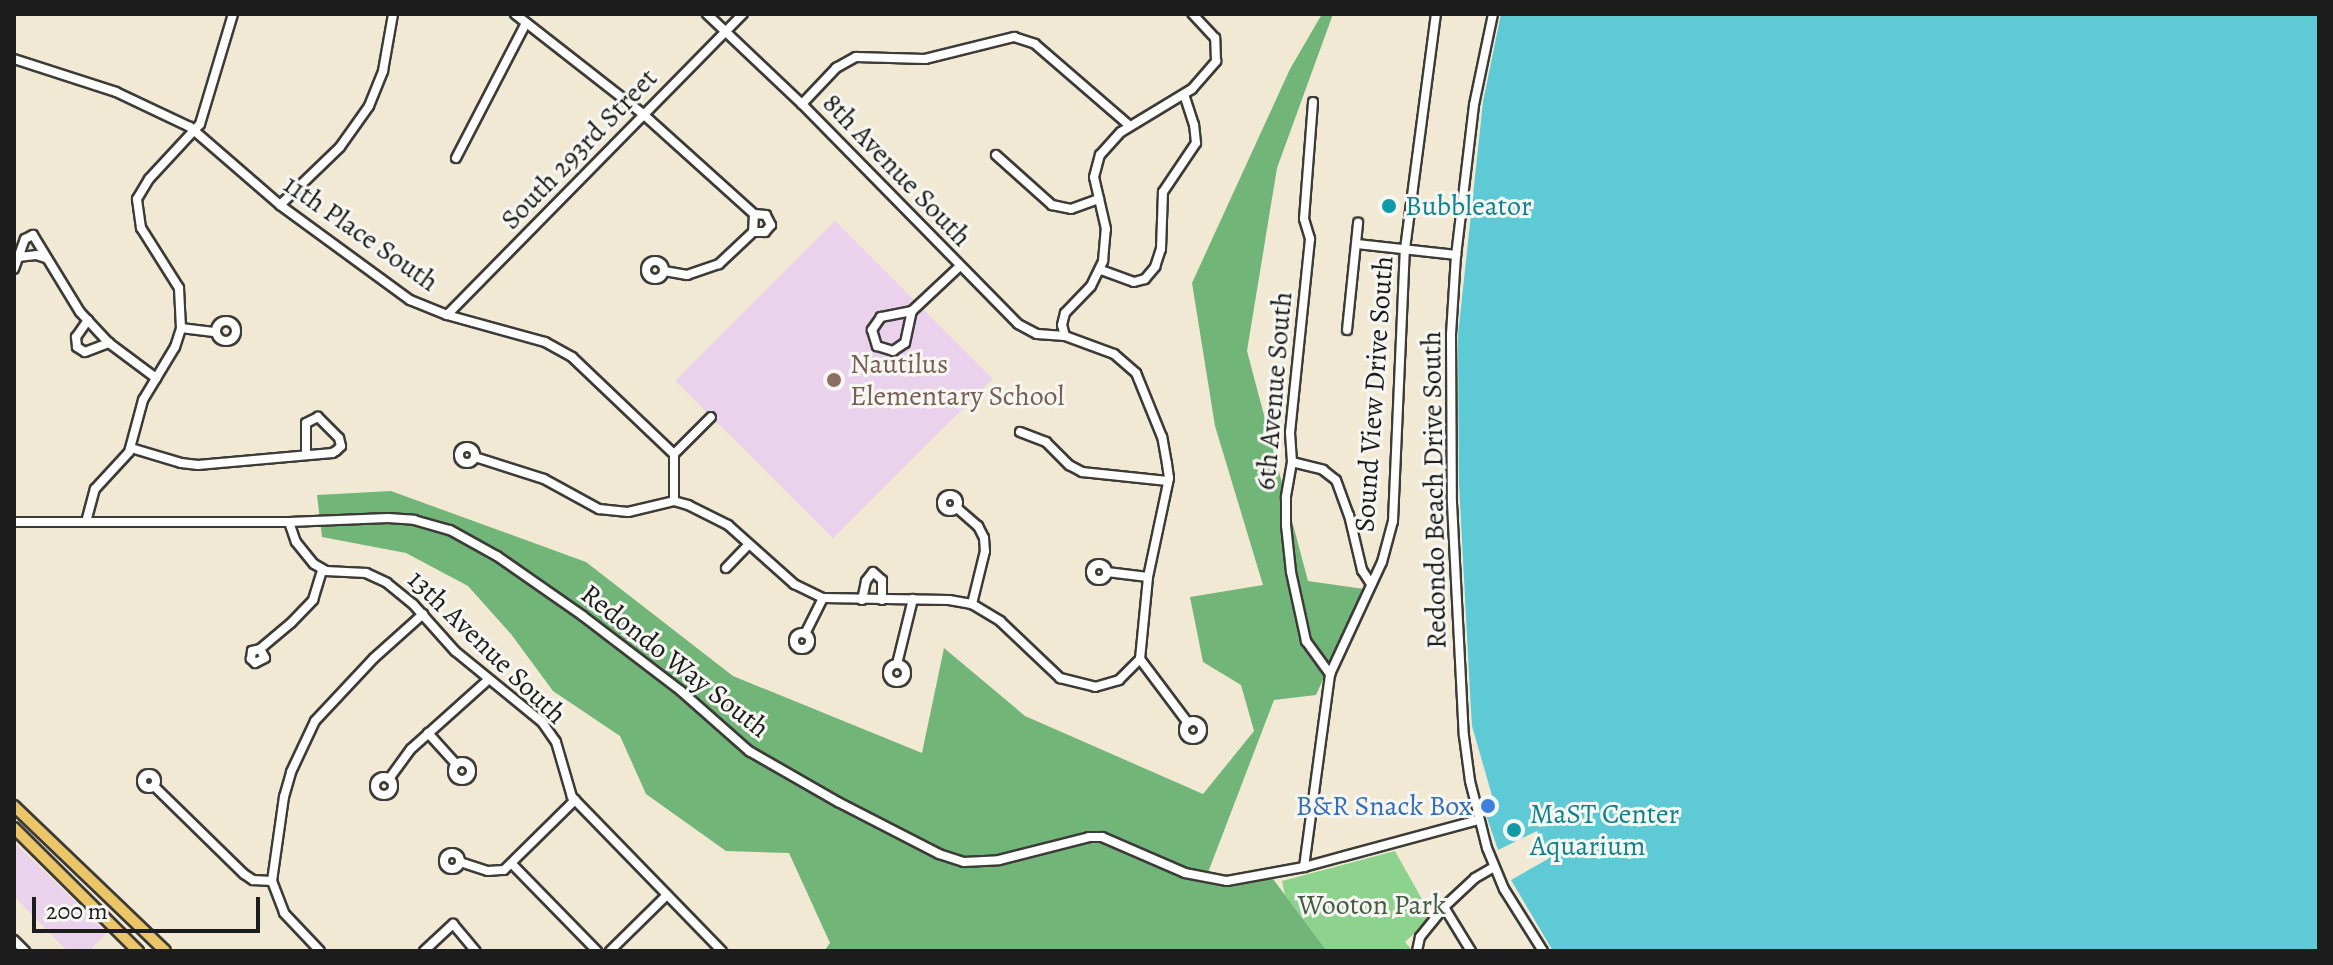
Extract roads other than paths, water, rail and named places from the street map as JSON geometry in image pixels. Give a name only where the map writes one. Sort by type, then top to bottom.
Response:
[{"type":"main road","points":[[17,809],[165,951]]},
{"type":"main road","points":[[14,828],[138,951]]},
{"type":"street","points":[[86,522],[95,489],[131,448],[138,413],[181,328],[179,288],[141,228],[137,199],[149,179],[196,131],[208,103],[233,14]]},
{"type":"street","points":[[280,205],[340,147],[369,106],[383,71],[393,14]]},
{"type":"street","points":[[515,14],[643,114],[754,223],[765,232],[771,225],[766,215],[754,223],[726,259],[707,270],[687,275],[664,271]]},
{"type":"street","name":"8th Avenue South","points":[[707,14],[802,104],[1027,331],[1065,336],[1114,354],[1136,373],[1162,437],[1168,481],[1148,577],[1140,659]]},
{"type":"street","name":"South 293rd Street","points":[[447,315],[743,14]]},
{"type":"street","points":[[1065,336],[1062,325],[1065,313],[1091,286],[1101,270],[1107,237],[1094,177],[1096,161],[1112,140],[1184,95],[1213,67],[1217,45],[1207,26],[1193,14]]},
{"type":"street","name":"Sound View Drive South","points":[[1330,674],[1389,542],[1393,521],[1405,249],[1436,14]]},
{"type":"street","name":"Redondo Beach Drive South","points":[[1493,14],[1474,105],[1456,255],[1451,359],[1452,503],[1464,736],[1478,820],[1494,867],[1543,951]]},
{"type":"street","points":[[456,158],[526,23]]},
{"type":"street","points":[[802,104],[827,76],[856,57],[925,59],[1014,37],[1035,44],[1130,126]]},
{"type":"street","name":"11th Place South","points":[[14,59],[116,92],[196,131],[280,205],[398,292],[447,315],[545,342],[572,357],[674,454]]},
{"type":"street","points":[[1101,270],[1134,282],[1145,279],[1155,267],[1161,249],[1163,192],[1196,143],[1197,134],[1184,95]]},
{"type":"street","name":"6th Avenue South","points":[[1313,102],[1305,210],[1310,239],[1290,433],[1292,462],[1286,497],[1291,572],[1306,641],[1330,674]]},
{"type":"street","points":[[996,155],[1052,205],[1071,209],[1099,199]]},
{"type":"street","points":[[1347,330],[1358,223]]},
{"type":"street","points":[[14,269],[25,239],[32,235],[40,243],[66,293],[88,320],[109,343],[156,378]]},
{"type":"street","points":[[1357,244],[1456,255]]},
{"type":"street","points":[[17,258],[36,255],[46,258]]},
{"type":"street","points":[[912,311],[905,343],[893,351],[877,346],[872,330],[881,317],[912,311],[960,266]]},
{"type":"street","points":[[88,320],[76,337],[77,347],[85,352],[109,343]]},
{"type":"street","points":[[181,328],[216,332]]},
{"type":"street","points":[[131,448],[189,464],[306,455],[334,452],[341,446],[338,436],[318,417],[311,418],[306,424],[306,455]]},
{"type":"street","points":[[674,501],[674,454],[711,417]]},
{"type":"street","points":[[1020,432],[1046,442],[1069,465],[1082,472],[1168,481]]},
{"type":"street","points":[[475,457],[544,479],[599,509],[628,512],[674,501],[713,516],[794,584],[823,598],[913,599],[972,604],[1000,621],[1050,670],[1082,687],[1108,685],[1130,672],[1140,659],[1188,723]]},
{"type":"street","points":[[1292,462],[1326,471],[1339,484],[1362,570],[1371,584]]},
{"type":"street","points":[[957,508],[978,526],[984,538],[985,551],[972,604]]},
{"type":"street","name":"Redondo Way South","points":[[14,522],[289,522],[365,517],[414,520],[464,537],[545,588],[633,653],[749,751],[838,802],[954,860],[972,863],[999,860],[1089,837],[1102,837],[1208,879],[1251,878],[1304,867],[1478,820]]},
{"type":"street","points":[[260,649],[313,600],[322,570],[304,553],[289,522]]},
{"type":"street","points":[[726,568],[749,544]]},
{"type":"street","name":"13th Avenue South","points":[[322,570],[374,575],[396,589],[423,614],[448,645],[551,732],[566,784],[575,800],[722,951]]},
{"type":"street","points":[[862,600],[866,581],[873,572],[882,580],[882,600]]},
{"type":"street","points":[[1107,572],[1148,577]]},
{"type":"street","points":[[805,634],[823,598]]},
{"type":"street","points":[[897,664],[913,599]]},
{"type":"street","points":[[320,951],[284,913],[272,881],[284,797],[291,772],[315,721],[374,658],[423,614]]},
{"type":"street","points":[[1304,867],[1330,674]]},
{"type":"street","points":[[389,779],[397,765],[428,733],[488,680]]},
{"type":"street","points":[[428,733],[456,764]]},
{"type":"street","points":[[154,786],[244,874],[253,880],[272,881]]},
{"type":"street","points":[[460,862],[497,872],[512,864],[575,800]]},
{"type":"street","points":[[512,864],[597,951]]},
{"type":"street","points":[[1417,948],[1444,907],[1475,878],[1494,867]]},
{"type":"street","points":[[610,951],[667,895]]},
{"type":"street","points":[[1444,907],[1471,951]]},
{"type":"street","points":[[424,951],[453,924],[476,951]]},
{"type":"street","points":[[14,940],[25,951]]},
{"type":"water","points":[[1501,14],[2319,14],[2319,951],[1553,951],[1511,880],[1548,859],[1549,855],[1537,831],[1498,850],[1485,812],[1495,806],[1472,726],[1470,693],[1459,483],[1458,335],[1483,102]]},
{"type":"place","name":"Bubbleator","points":[[1389,206]]},
{"type":"place","name":"Nautilus Elementary School","points":[[834,380]]},
{"type":"place","name":"B&R Snack Box","points":[[1488,806]]},
{"type":"place","name":"MaST Center Aquarium","points":[[1514,830]]},
{"type":"park label","name":"Wooton Park","points":[[1372,905]]}]
